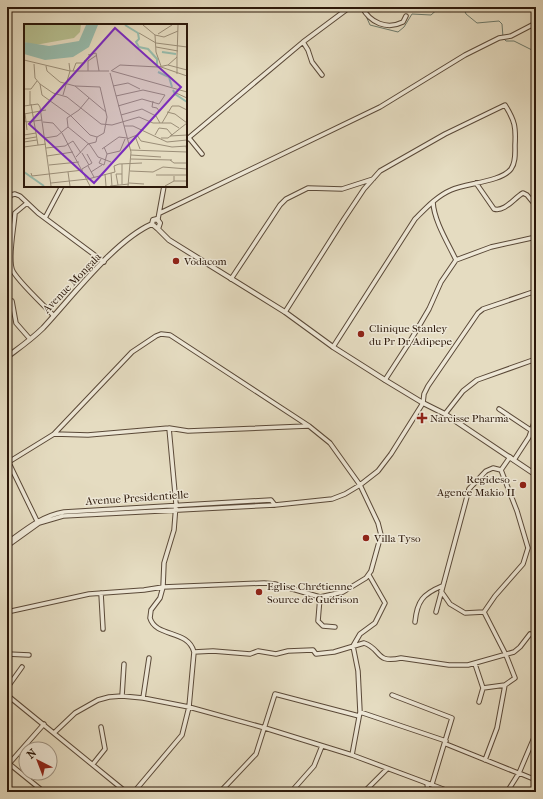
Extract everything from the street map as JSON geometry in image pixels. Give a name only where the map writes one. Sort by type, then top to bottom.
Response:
[{"type":"street","points":[[202,154],[188,139],[303,42],[350,7]]},
{"type":"street","points":[[362,7],[372,20],[391,26],[403,22],[406,16]]},
{"type":"street","points":[[160,213],[380,107],[465,55],[499,38],[511,36],[536,23]]},
{"type":"street","points":[[303,42],[308,50],[312,62],[322,75]]},
{"type":"street","points":[[284,312],[364,189],[386,166],[445,134],[505,105],[515,124],[516,130],[515,160],[512,168],[501,176],[453,189],[433,202],[407,229],[333,347]]},
{"type":"street","points":[[231,279],[286,199],[308,188],[342,189],[374,179]]},
{"type":"street","points":[[476,183],[494,209],[499,210],[504,208],[523,193],[527,195],[536,206]]},
{"type":"street","points":[[45,218],[61,187]]},
{"type":"street","points":[[158,229],[160,223],[158,219],[164,187]]},
{"type":"street","points":[[7,201],[15,194],[104,262]]},
{"type":"street","points":[[433,202],[434,209],[445,238],[456,260]]},
{"type":"street","points":[[27,203],[15,214],[11,252],[12,269],[53,315]]},
{"type":"street","name":"Avenue Mongala","points":[[7,357],[30,340],[104,262],[135,233],[152,224],[153,220],[158,219]]},
{"type":"street","points":[[152,224],[169,240],[284,312],[333,347],[385,380],[423,403],[445,414],[536,475]]},
{"type":"street","points":[[385,380],[409,343],[429,309],[441,282],[456,260],[491,247],[536,237]]},
{"type":"street","name":"Avenue Presidentielle","points":[[7,546],[38,522],[63,516],[275,505],[321,501],[345,494],[371,478],[385,463],[423,403],[424,394],[428,386],[478,313],[483,309],[536,291]]},
{"type":"street","points":[[12,301],[16,323],[30,340]]},
{"type":"street","points":[[7,612],[79,595],[163,587],[264,583],[275,584],[320,597],[343,592],[369,575],[377,552],[380,529],[360,485],[330,443],[309,426],[174,335],[161,334],[132,352],[54,434],[8,461],[38,522]]},
{"type":"street","points":[[445,414],[463,391],[477,380],[536,359]]},
{"type":"street","points":[[499,409],[532,431]]},
{"type":"street","points":[[501,470],[512,459],[532,431],[536,417]]},
{"type":"street","points":[[54,434],[88,434],[168,428],[188,431],[291,425],[309,426]]},
{"type":"street","points":[[134,792],[180,740],[189,707],[194,652],[191,644],[185,639],[156,628],[151,622],[151,610],[160,598],[163,587],[164,563],[174,530],[176,511],[168,428]]},
{"type":"street","points":[[436,612],[469,489],[486,471],[493,468],[501,470]]},
{"type":"street","points":[[484,612],[495,596],[523,564],[528,548],[517,511],[501,470]]},
{"type":"street","name":"Avenue Presidentielle","points":[[7,543],[38,522],[53,514],[64,512],[176,504],[271,500],[275,505]]},
{"type":"street","points":[[214,502],[214,508]]},
{"type":"street","points":[[352,755],[360,714],[360,683],[353,646],[360,634],[375,623],[385,603],[369,575]]},
{"type":"street","points":[[415,622],[417,608],[422,600],[429,592],[442,586]]},
{"type":"street","points":[[441,591],[450,604],[465,613],[484,612]]},
{"type":"street","points":[[101,593],[103,629]]},
{"type":"street","points":[[320,597],[318,622],[323,626],[335,627]]},
{"type":"street","points":[[483,688],[505,685],[515,678],[506,655],[484,612]]},
{"type":"street","points":[[194,652],[213,651],[250,654],[258,651],[276,654],[288,651],[313,650],[316,654],[334,652],[359,643],[367,644],[387,660],[392,661],[401,658],[457,666],[475,664],[506,655],[520,647],[530,634]]},
{"type":"street","points":[[7,654],[29,655]]},
{"type":"street","points":[[143,698],[149,658]]},
{"type":"street","points":[[122,696],[124,664]]},
{"type":"street","points":[[475,664],[483,688],[479,702]]},
{"type":"street","points":[[7,688],[22,667]]},
{"type":"street","points":[[485,760],[497,728],[505,685]]},
{"type":"street","points":[[220,792],[256,754],[265,728],[272,697],[276,693],[360,714],[446,743],[536,780]]},
{"type":"street","points":[[7,695],[55,732],[126,792]]},
{"type":"street","points":[[392,695],[452,717],[446,743],[432,784]]},
{"type":"street","points":[[55,732],[64,722],[87,706],[109,697],[122,696],[143,698],[189,707],[265,728],[352,755],[451,792]]},
{"type":"street","points":[[44,724],[8,764],[44,792]]},
{"type":"street","points":[[93,764],[105,749],[101,727]]},
{"type":"street","points":[[507,792],[518,773],[536,733]]},
{"type":"street","points":[[291,792],[314,766],[322,746]]},
{"type":"street","points":[[364,792],[387,769]]},
{"type":"street","points":[[427,783],[428,792]]},
{"type":"street","points":[[437,792],[440,788]]},
{"type":"waterway","points":[[357,7],[364,13]]},
{"type":"waterway","points":[[366,16],[370,25],[398,32],[404,27],[412,14],[431,15],[440,7]]},
{"type":"waterway","points":[[463,7],[466,14],[477,23],[499,21],[502,24],[503,37]]},
{"type":"waterway","points":[[504,39],[506,41],[514,41],[536,52]]},
{"type":"place","name":"Vodacom","points":[[176,261]]},
{"type":"place","name":"Clinique Stanley du Pr Dr Adipepe","points":[[361,334]]},
{"type":"place","name":"Narcisse Pharma","points":[[422,418]]},
{"type":"place","name":"Regideso - Agence Makio II","points":[[523,485]]},
{"type":"place","name":"Villa Tyso","points":[[366,538]]},
{"type":"place","name":"Eglise Chrétienne Source de Guérison","points":[[259,592]]}]
